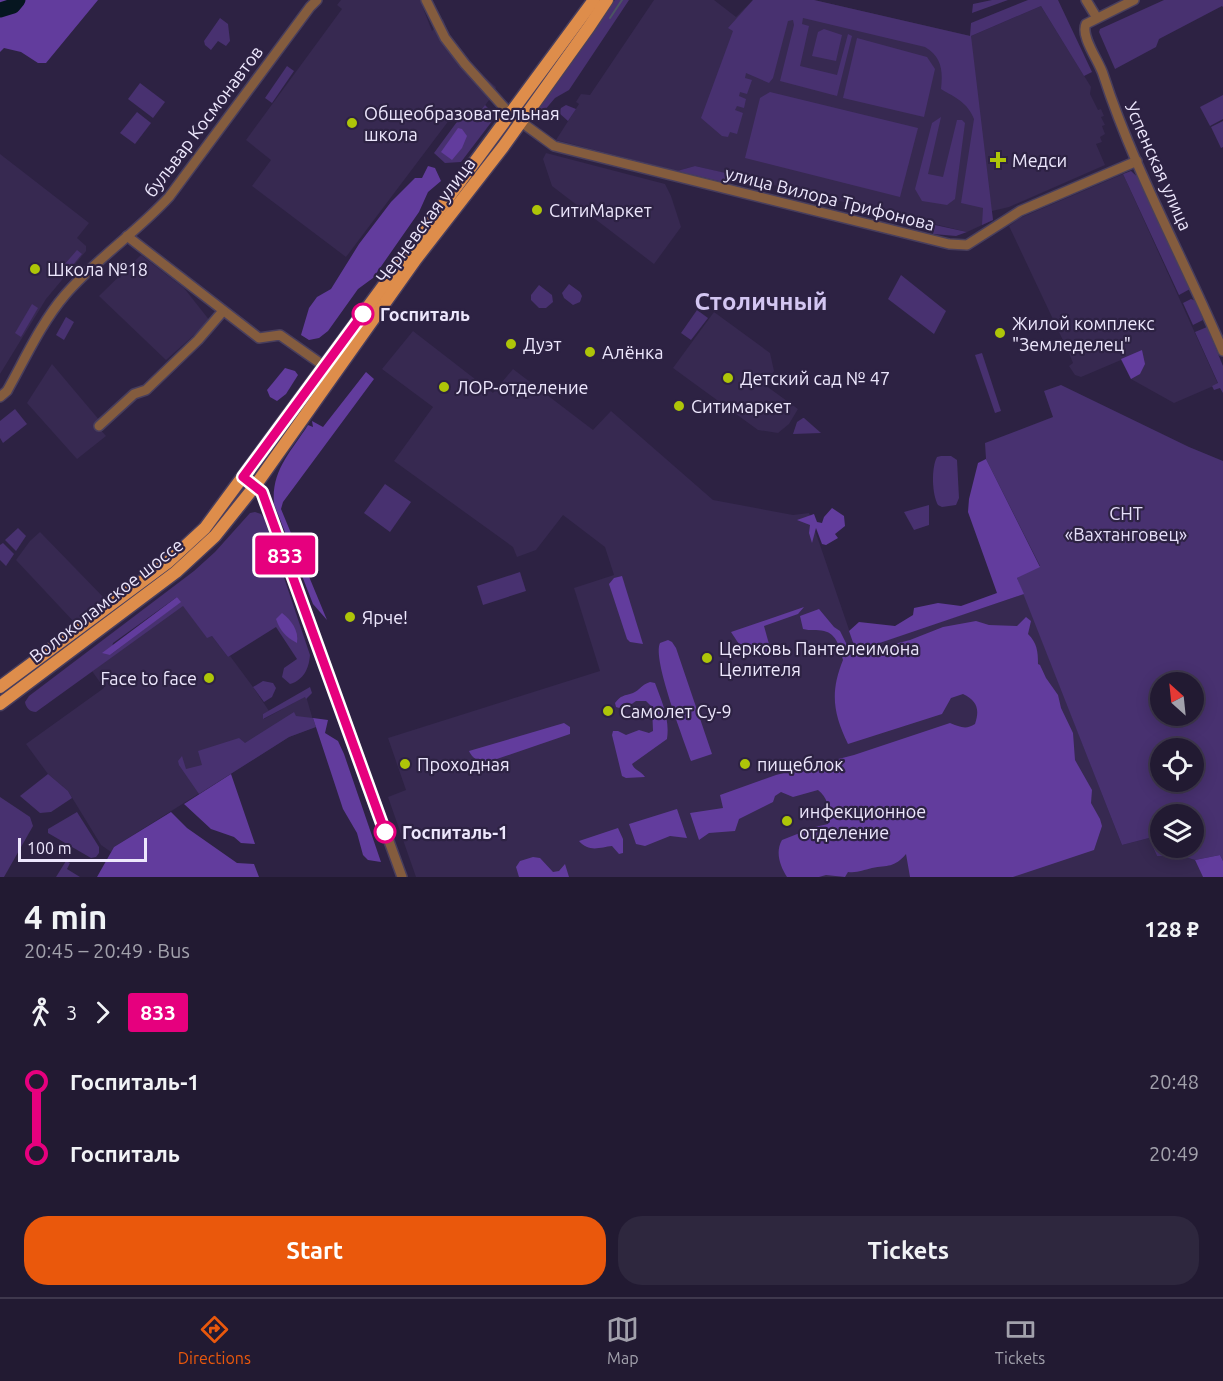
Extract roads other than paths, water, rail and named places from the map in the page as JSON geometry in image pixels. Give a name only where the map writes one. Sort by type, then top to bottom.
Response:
[{"type":"main road","name":"Черневская улица","points":[[329,370],[510,114],[594,0]]},
{"type":"main road","name":"Черневская улица","points":[[329,370],[521,122],[590,27],[606,0]]},
{"type":"main road","name":"Волоколамское шоссе","points":[[2,684],[80,630],[182,551],[206,528],[243,477],[329,370]]},
{"type":"main road","name":"Волоколамское шоссе","points":[[0,704],[191,560],[215,536],[255,486],[329,370]]},
{"type":"street","name":"бульвар Космонавтов","points":[[0,397],[7,391],[50,316],[65,295],[169,197],[309,7],[317,0]]},
{"type":"street","name":"улица Вилора Трифонова","points":[[426,0],[444,38],[510,114],[554,146],[732,192],[959,246],[974,242],[1020,211],[1137,161]]},
{"type":"street","points":[[1086,0],[1097,18],[1134,0]]},
{"type":"street","name":"Успенская улица","points":[[1097,18],[1086,24],[1084,33],[1099,64],[1137,161],[1223,351]]},
{"type":"street","points":[[127,236],[258,338],[280,335],[329,370]]},
{"type":"street","points":[[99,426],[134,394],[146,390],[198,340],[223,310]]},
{"type":"street","points":[[243,477],[262,492],[402,877]]},
{"type":"waterway","points":[[0,10],[13,6],[18,0]]},
{"type":"waterway","points":[[610,18],[622,0]]},
{"type":"place","name":"Общеобразовательная школа","points":[[352,123]]},
{"type":"place","name":"Медси","points":[[998,160]]},
{"type":"place","name":"СитиМаркет","points":[[537,210]]},
{"type":"place","name":"Школа №18","points":[[35,269]]},
{"type":"place","name":"Госпиталь","points":[[363,314]]},
{"type":"place","name":"Жилой комплекс \"Земледелец\"","points":[[1000,333]]},
{"type":"place","name":"Дуэт","points":[[511,344]]},
{"type":"place","name":"Алёнка","points":[[590,352]]},
{"type":"place","name":"Детский сад № 47","points":[[728,378]]},
{"type":"place","name":"ЛОР-отделение","points":[[444,387]]},
{"type":"place","name":"Ситимаркет","points":[[679,406]]},
{"type":"place","name":"Ярче!","points":[[350,617]]},
{"type":"place","name":"Церковь Пантелеимона Целителя","points":[[707,658]]},
{"type":"place","name":"Face to face","points":[[209,678]]},
{"type":"place","name":"Самолет Су-9","points":[[608,711]]},
{"type":"place","name":"Проходная","points":[[405,764]]},
{"type":"place","name":"пищеблок","points":[[745,764]]},
{"type":"place","name":"инфекционное отделение","points":[[787,821]]},
{"type":"place","name":"Госпиталь-1","points":[[385,832]]},
{"type":"district","name":"Столичный","points":[[761,301]]},
{"type":"park label","name":"СНТ «Вахтанговец»","points":[[1126,523]]}]
